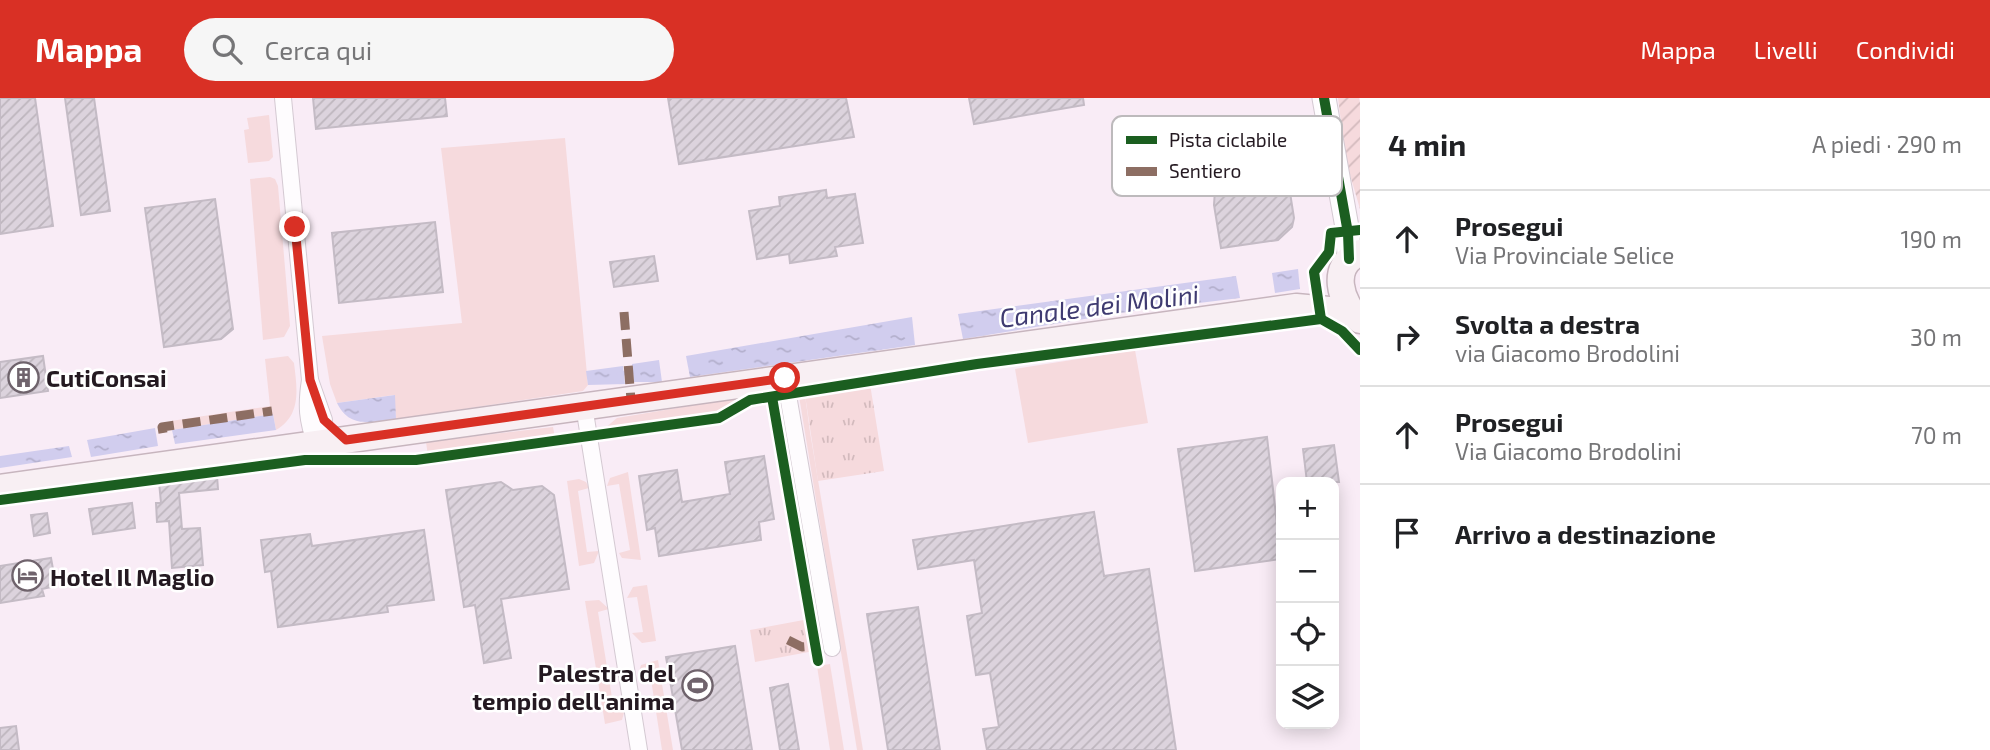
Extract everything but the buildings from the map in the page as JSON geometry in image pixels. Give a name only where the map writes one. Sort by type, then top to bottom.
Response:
[{"type":"main road","points":[[1296,307],[1318,295],[1350,263]]},
{"type":"main road","points":[[1350,263],[1344,302],[1355,316]]},
{"type":"main road","points":[[0,488],[313,436],[346,440],[1296,307],[1355,316]]},
{"type":"street","points":[[283,98],[310,380],[306,406],[313,436]]},
{"type":"street","points":[[1324,98],[1327,116]]},
{"type":"street","points":[[1340,196],[1350,263]]},
{"type":"street","points":[[1342,196],[1360,227]]},
{"type":"street","points":[[785,378],[832,648]]},
{"type":"street","points":[[584,406],[639,750]]},
{"type":"green space","points":[[1338,98],[1359,98],[1360,209],[1346,161]]},
{"type":"green space","points":[[269,115],[273,157],[269,161],[248,163],[244,130],[249,129],[247,118]]},
{"type":"green space","points":[[565,138],[588,385],[583,391],[396,419],[394,395],[337,403],[330,384],[322,336],[462,323],[441,148]]},
{"type":"green space","points":[[250,179],[275,179],[278,186],[290,326],[284,337],[263,340]]},
{"type":"green space","points":[[1135,350],[1148,423],[1028,443],[1015,369]]},
{"type":"green space","points":[[288,356],[294,363],[296,400],[290,417],[276,430],[273,414],[172,430],[171,421],[270,406],[265,359]]},
{"type":"green space","points":[[870,384],[884,471],[818,481],[805,395]]},
{"type":"green space","points":[[805,395],[863,750],[857,750],[799,396]]},
{"type":"green space","points":[[749,396],[717,417],[604,429],[617,418]]},
{"type":"green space","points":[[553,427],[555,438],[428,456],[426,442]]},
{"type":"green space","points":[[628,472],[641,560],[622,558],[619,553],[630,550],[619,484],[607,486],[610,478]]},
{"type":"green space","points":[[579,479],[586,482],[589,488],[578,491],[587,552],[599,551],[594,563],[579,566],[567,481]]},
{"type":"green space","points":[[647,585],[656,641],[642,643],[632,633],[643,632],[637,597],[627,598],[633,587]]},
{"type":"green space","points":[[599,600],[609,609],[598,612],[614,710],[625,709],[622,720],[605,724],[585,601]]},
{"type":"green space","points":[[809,619],[814,651],[755,662],[750,630]]},
{"type":"green space","points":[[658,660],[673,750],[662,750],[650,673],[638,675],[641,665]]},
{"type":"green space","points":[[830,664],[844,750],[830,750],[817,666]]},
{"type":"water","points":[[1298,269],[1300,289],[1275,293],[1272,273]]},
{"type":"water","points":[[1236,276],[1240,298],[1133,311],[963,339],[958,314]]},
{"type":"water","points":[[912,317],[915,345],[690,377],[686,356]]},
{"type":"water","points":[[659,360],[662,382],[634,382],[632,364]]},
{"type":"water","points":[[623,366],[625,384],[588,385],[586,371]]},
{"type":"water","points":[[395,395],[396,419],[362,422],[348,417],[337,403]]},
{"type":"water","points":[[273,414],[276,430],[175,444],[172,430]]},
{"type":"water","points":[[155,428],[158,446],[91,457],[87,440]]},
{"type":"water","points":[[69,446],[72,457],[0,468],[0,456]]},
{"type":"waterway","name":"Canale dei Molini","points":[[619,374],[638,371]]},
{"type":"marked path","points":[[624,312],[631,400]]},
{"type":"marked path","points":[[163,433],[162,427],[272,411]]},
{"type":"marked path","points":[[788,640],[802,647],[816,646]]},
{"type":"cycle path","points":[[1324,98],[1327,116]]},
{"type":"cycle path","points":[[1341,196],[1348,233],[1349,259]]},
{"type":"cycle path","points":[[1321,319],[1314,272],[1329,252],[1331,233],[1360,230]]},
{"type":"cycle path","points":[[0,500],[305,460],[416,460],[719,418],[750,400],[977,364],[1321,319],[1342,331],[1360,350]]},
{"type":"cycle path","points":[[772,397],[818,661]]},
{"type":"place","name":"CutiConsai","points":[[23,377]]},
{"type":"place","name":"Hotel Il Maglio","points":[[27,576]]},
{"type":"place","name":"Palestra del tempio dell'anima","points":[[698,686]]},
{"type":"route","points":[[295,227],[310,380],[320,401],[324,420],[346,440],[785,378]]}]
